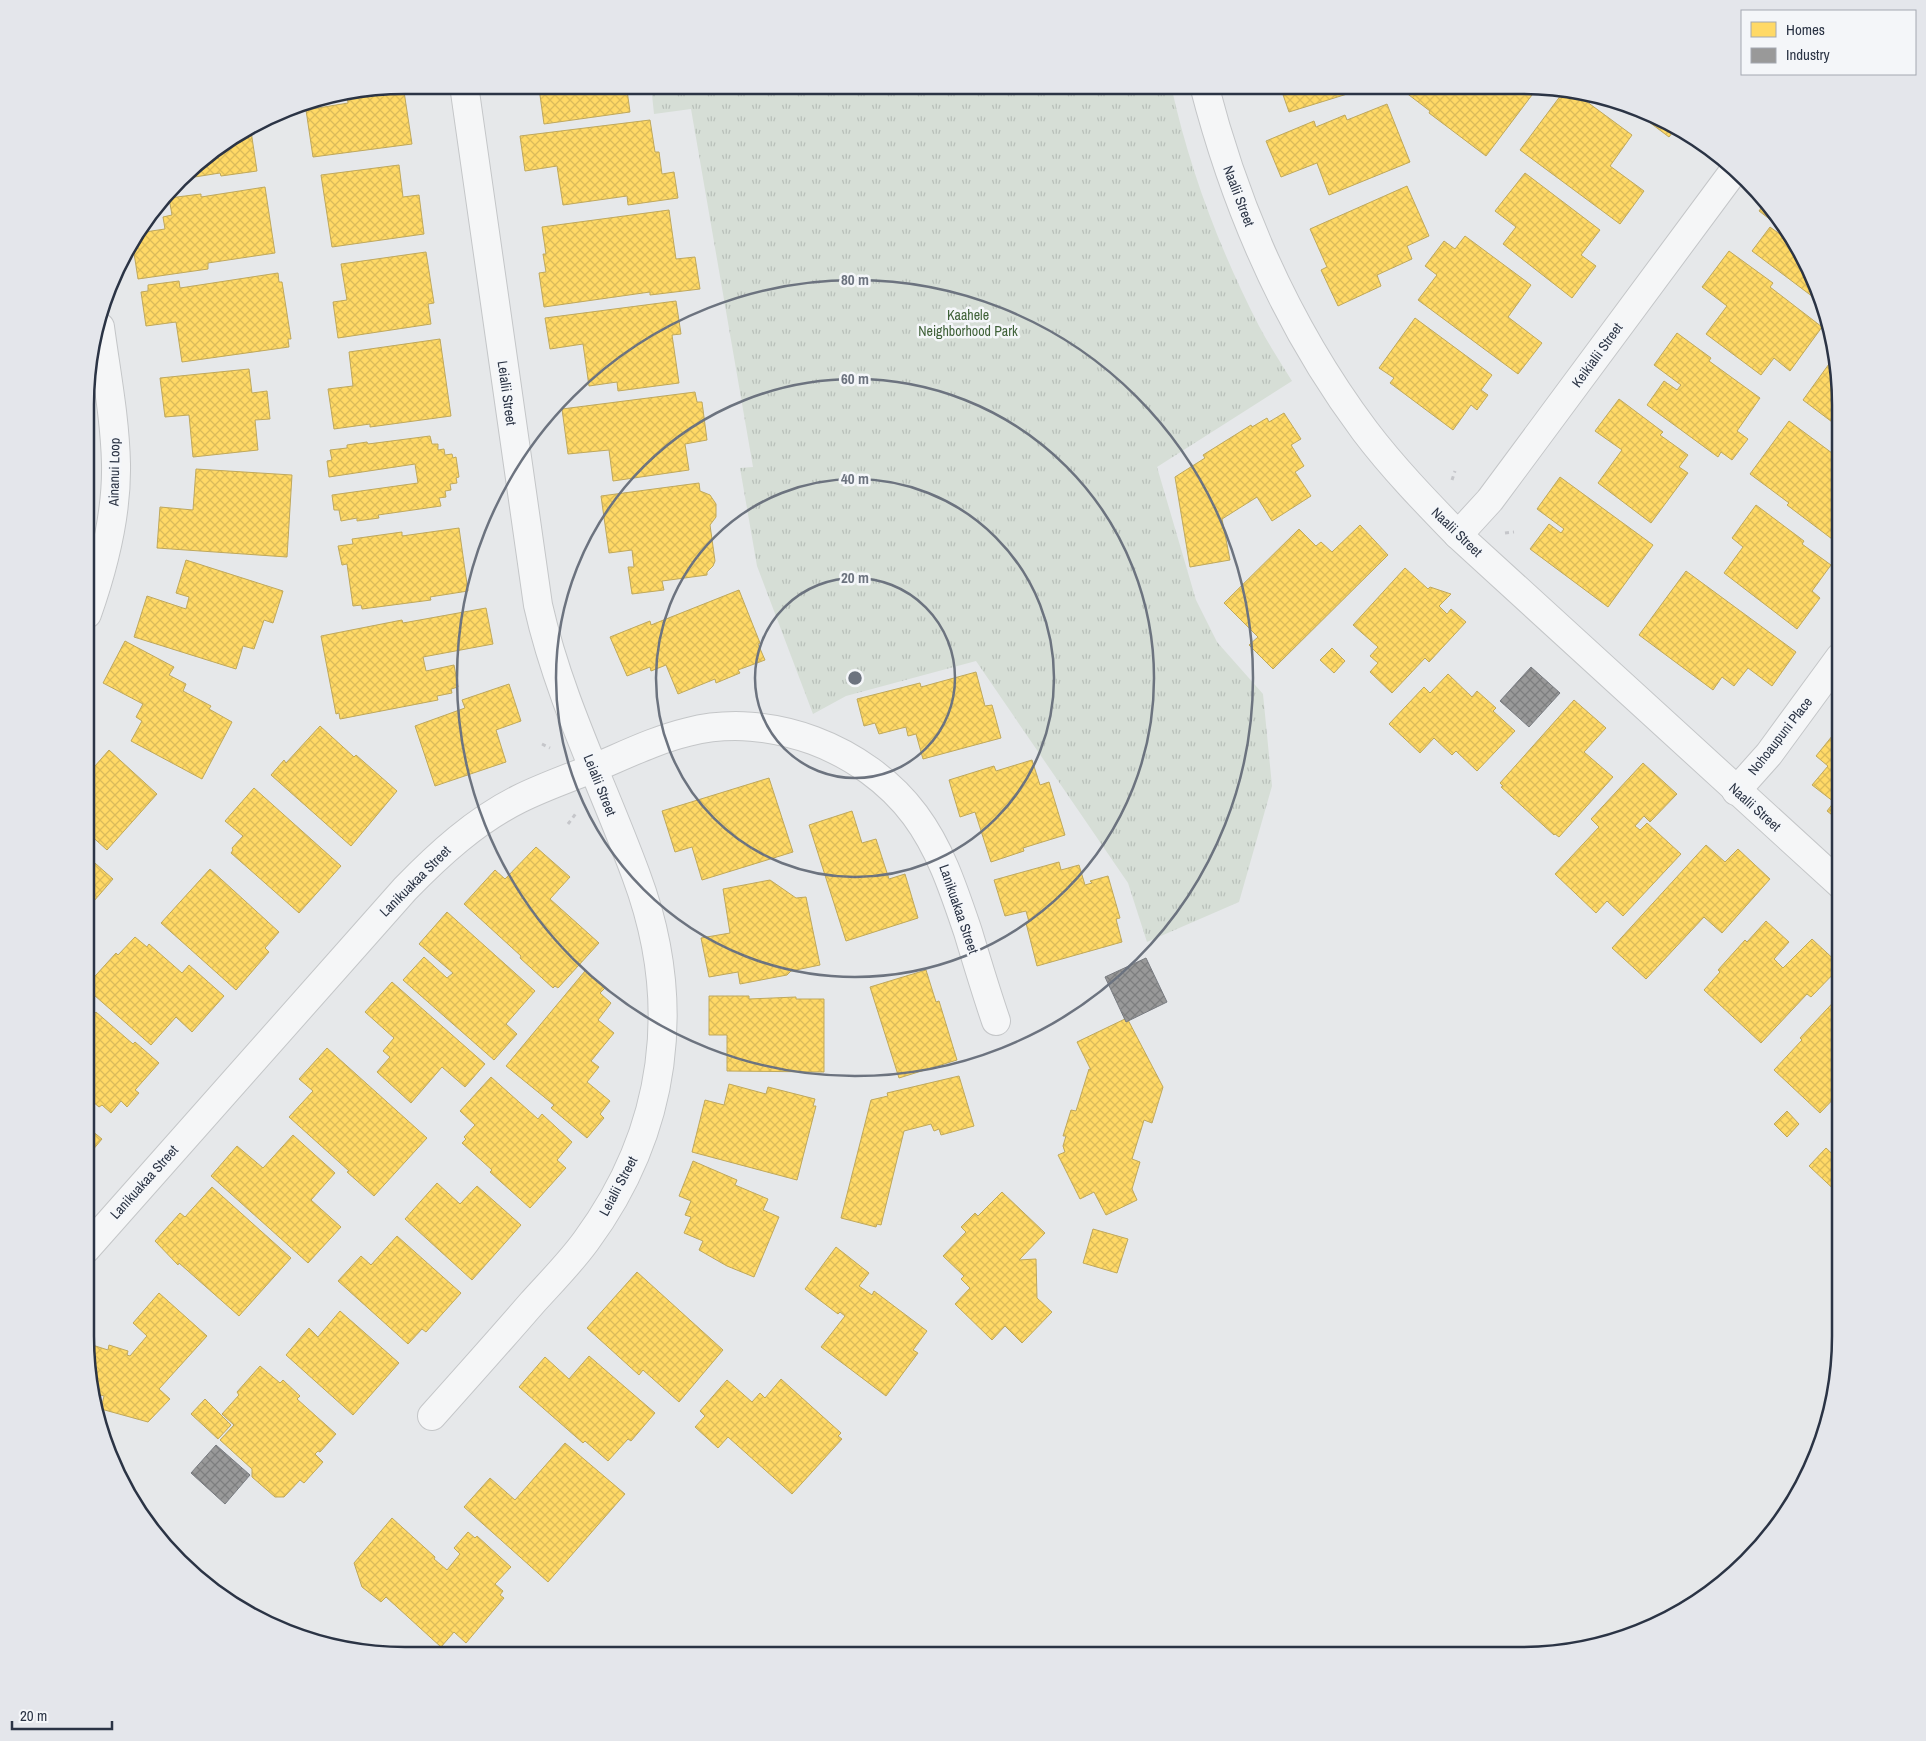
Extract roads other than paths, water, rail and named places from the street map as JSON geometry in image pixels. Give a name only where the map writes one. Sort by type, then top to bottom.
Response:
[{"type":"street","name":"Leialii Street","points":[[432,1416],[585,1242],[618,1192],[631,1167],[652,1109],[662,1053],[664,1025],[659,960],[650,918],[637,876],[561,687],[546,643],[538,606],[465,94]]},
{"type":"street","name":"Naalii Street","points":[[1206,94],[1218,138],[1249,223],[1279,289],[1322,370],[1365,431],[1406,482],[1458,535],[1832,877]]},
{"type":"street","name":"Keikialii Street","points":[[1458,535],[1490,500],[1731,175]]},
{"type":"street","name":"Ainanui Loop","points":[[94,594],[107,547],[114,505],[116,466],[114,426],[101,337]]},
{"type":"street","name":"Nohoaupuni Place","points":[[1736,791],[1769,754],[1832,668]]},
{"type":"street","name":"Lanikuakaa Street","points":[[94,1239],[374,923],[436,857],[463,835],[518,800],[662,739],[690,731],[746,727],[779,731],[816,741],[848,756],[871,771],[891,789],[914,813],[933,841],[952,882],[996,1021]]},
{"type":"park label","name":"Kaahele Neighborhood Park","points":[[968,324]]}]
